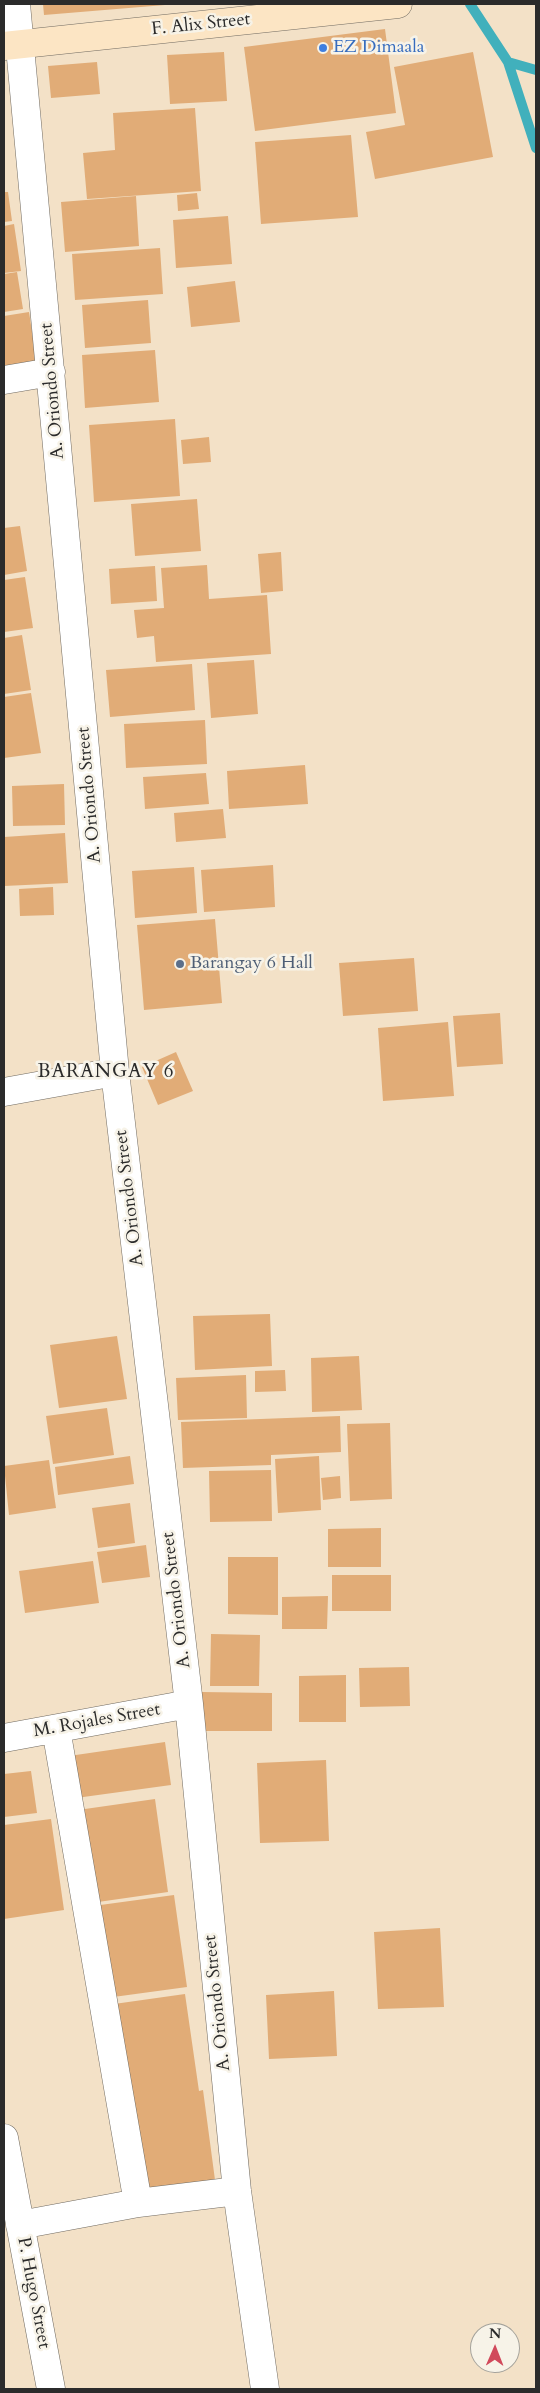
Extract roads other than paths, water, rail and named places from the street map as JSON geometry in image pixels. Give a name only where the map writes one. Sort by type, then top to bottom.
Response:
[{"type":"main road","name":"F. Alix Street","points":[[12,45],[398,4]]},
{"type":"street","name":"A. Oriondo Street","points":[[16,4],[12,45],[51,372],[116,1072],[189,1704],[236,2191],[265,2389]]},
{"type":"street","points":[[4,380],[51,372]]},
{"type":"street","points":[[4,1092],[116,1072]]},
{"type":"street","name":"M. Rojales Street","points":[[4,1738],[189,1704]]},
{"type":"street","points":[[56,1729],[138,2204]]},
{"type":"street","name":"P. Hugo Street","points":[[4,2138],[51,2389]]},
{"type":"street","points":[[20,2225],[138,2204],[236,2191]]},
{"type":"waterway","points":[[470,4],[508,62],[536,148]]},
{"type":"waterway","points":[[508,62],[536,70]]},
{"type":"place","name":"EZ Dimaala","points":[[323,48]]},
{"type":"place","name":"Barangay 6 Hall","points":[[180,964]]},
{"type":"district","name":"BARANGAY 6","points":[[106,1073]]}]
